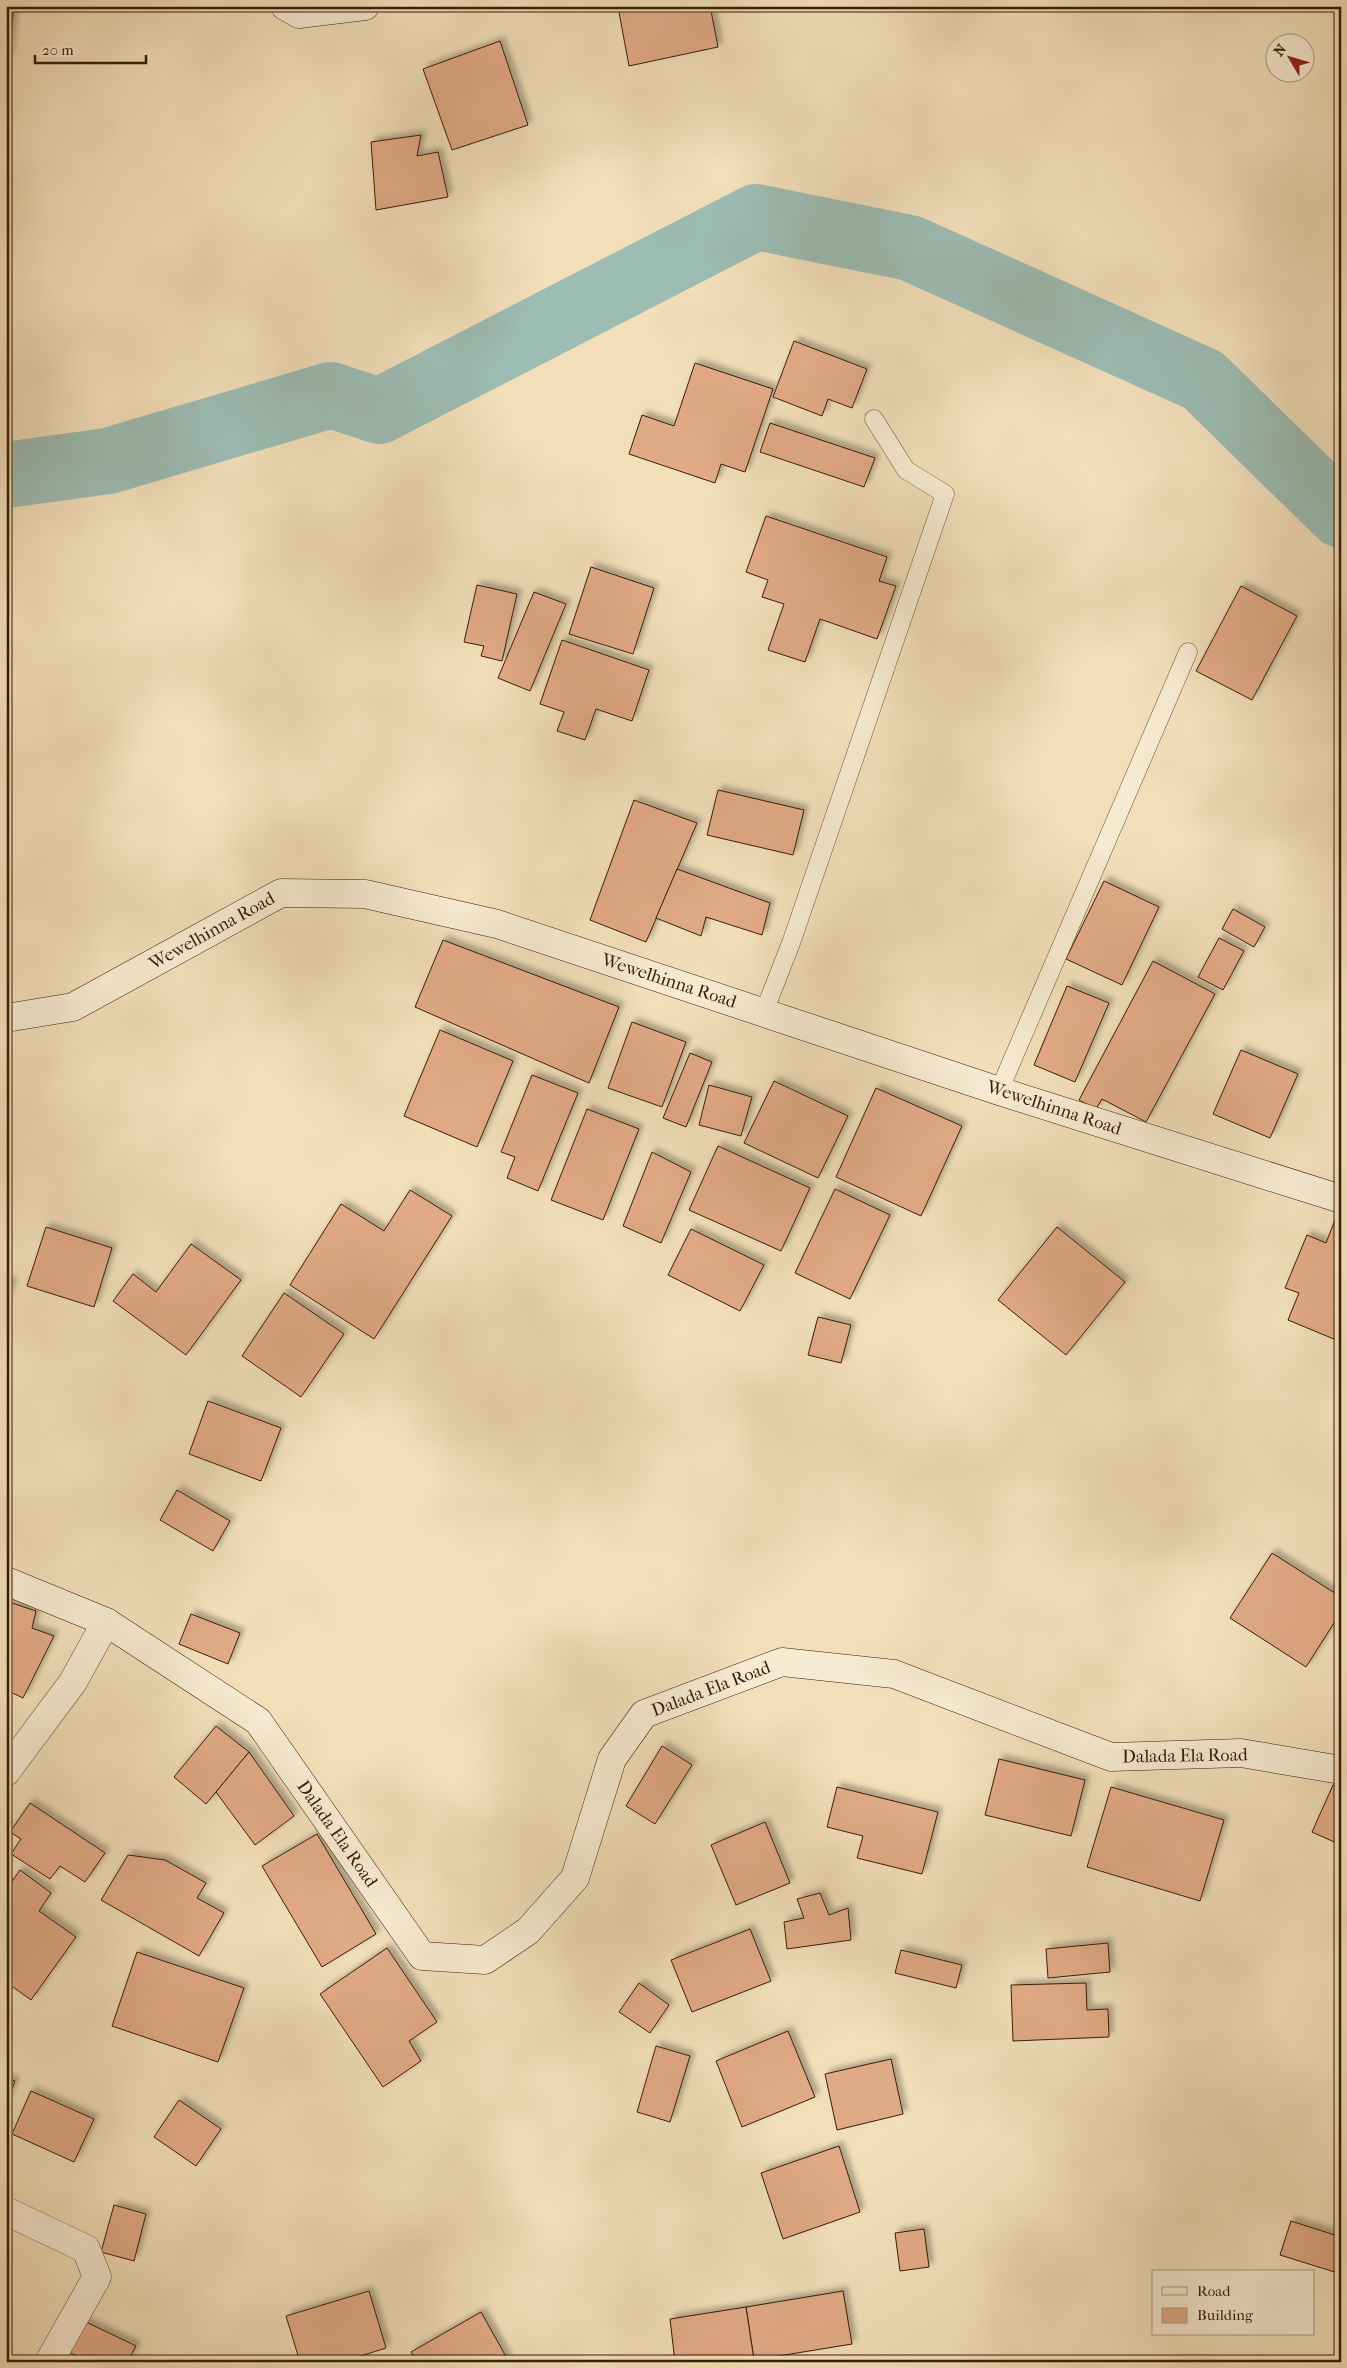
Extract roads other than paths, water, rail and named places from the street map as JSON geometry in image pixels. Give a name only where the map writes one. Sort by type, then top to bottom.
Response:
[{"type":"street","points":[[285,6],[299,14],[365,6]]},
{"type":"street","name":"Wewelhinna Road","points":[[6,1018],[73,1007],[281,893],[365,894],[497,924],[999,1091],[1341,1199]]},
{"type":"street","name":"Dalada Ela Road","points":[[6,1581],[106,1622],[258,1720],[422,1956],[485,1960],[528,1931],[575,1878],[612,1759],[644,1714],[782,1662],[894,1674],[1111,1757],[1241,1753],[1341,1770]]},
{"type":"street","points":[[6,1772],[73,1682],[106,1622]]},
{"type":"street","points":[[6,2211],[86,2249],[97,2277],[49,2362]]},
{"type":"lane","points":[[764,1012],[791,943],[945,494],[906,470],[874,419]]},
{"type":"lane","points":[[999,1091],[1188,652]]},
{"type":"waterway","points":[[6,475],[108,461],[331,395],[379,411],[756,217],[910,248],[1203,380],[1341,515]]}]
